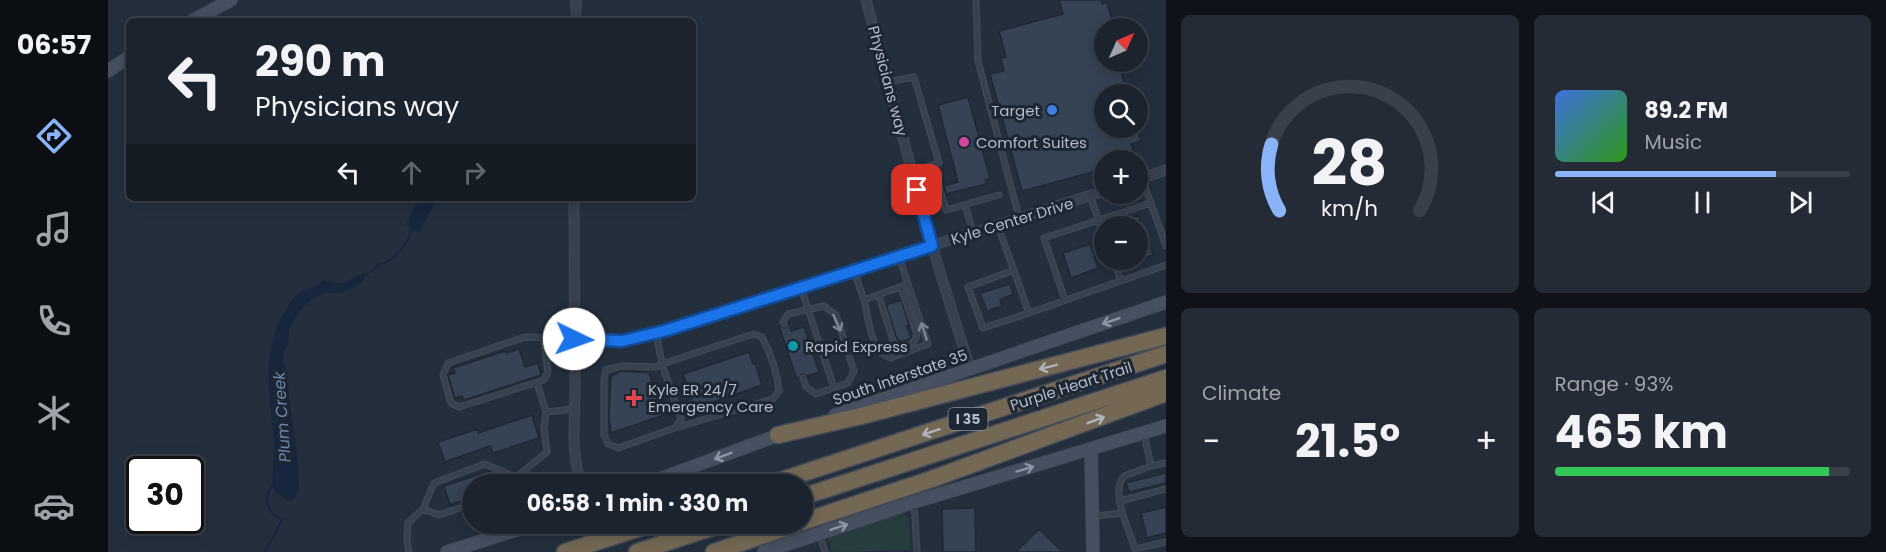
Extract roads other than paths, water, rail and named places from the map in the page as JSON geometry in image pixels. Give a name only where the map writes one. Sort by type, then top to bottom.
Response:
[{"type":"highway","points":[[778,435],[861,416],[1166,336]]},
{"type":"highway","name":"Purple Heart Trail","points":[[800,474],[1166,354]]},
{"type":"highway","name":"Purple Heart Trail","points":[[813,493],[1166,378]]},
{"type":"highway","points":[[813,518],[932,479],[1166,393]]},
{"type":"highway","points":[[565,552],[621,534]]},
{"type":"highway","points":[[637,552],[692,534]]},
{"type":"highway","points":[[714,552],[767,534]]},
{"type":"main road","points":[[198,18],[231,0]]},
{"type":"main road","points":[[108,71],[126,59]]},
{"type":"main road","name":"South Interstate 35","points":[[673,474],[778,435],[1166,302]]},
{"type":"main road","points":[[764,552],[914,502],[1166,426]]},
{"type":"main road","points":[[1091,449],[1093,552]]},
{"type":"main road","points":[[447,552],[504,534]]},
{"type":"street","points":[[576,0],[576,18]]},
{"type":"street","name":"Physicians way","points":[[866,0],[932,246],[970,369]]},
{"type":"street","points":[[1148,176],[1166,170]]},
{"type":"street","name":"Kyle Center Drive","points":[[574,339],[622,341],[656,333],[1094,195]]},
{"type":"street","points":[[574,201],[573,435],[578,474]]},
{"type":"lane","points":[[976,0],[978,61],[1019,219]]},
{"type":"lane","points":[[888,82],[914,77],[939,163],[912,171]]},
{"type":"lane","points":[[933,165],[946,210],[999,195]]},
{"type":"lane","points":[[1090,196],[1097,216]]},
{"type":"lane","points":[[1148,196],[1166,246]]},
{"type":"lane","points":[[1110,216],[1151,203]]},
{"type":"lane","points":[[965,206],[973,233]]},
{"type":"lane","points":[[1065,300],[1044,238],[1094,221]]},
{"type":"lane","points":[[998,225],[1029,313]]},
{"type":"lane","points":[[854,271],[878,351],[890,358],[928,344],[899,257]]},
{"type":"lane","points":[[1014,270],[968,286],[983,328],[1166,265]]},
{"type":"lane","points":[[1117,270],[1121,281]]},
{"type":"lane","points":[[864,300],[908,284]]},
{"type":"lane","points":[[879,296],[893,341],[897,346],[911,345],[916,340],[917,334],[901,287]]},
{"type":"lane","points":[[801,288],[834,388]]},
{"type":"lane","points":[[784,324],[788,314],[824,306],[836,315],[847,349]]},
{"type":"lane","points":[[656,333],[662,364],[681,419],[675,428]]},
{"type":"lane","points":[[753,334],[762,337],[765,343],[777,379],[778,391],[773,399],[675,428],[618,448],[608,444],[604,435],[606,370],[622,366],[656,367],[662,364],[753,334]]},
{"type":"lane","points":[[543,338],[548,372],[544,381],[459,407],[451,403],[443,375],[448,363],[525,337],[574,339]]},
{"type":"lane","points":[[803,378],[806,387],[816,394],[848,383],[854,371],[849,356]]},
{"type":"lane","points":[[518,474],[547,452],[544,428],[546,412],[537,382]]},
{"type":"lane","points":[[546,412],[574,409]]},
{"type":"lane","points":[[1143,433],[1151,466]]},
{"type":"lane","points":[[1166,463],[1128,474],[1121,479],[1119,486],[1122,513],[1136,550],[1166,542]]},
{"type":"lane","points":[[409,552],[408,523],[423,509],[434,483],[485,464],[507,474]]},
{"type":"lane","points":[[477,467],[479,474]]},
{"type":"lane","points":[[450,477],[452,483]]},
{"type":"lane","points":[[1120,501],[1166,489]]},
{"type":"lane","points":[[914,502],[917,552]]},
{"type":"lane","points":[[423,509],[439,515],[462,505]]},
{"type":"lane","points":[[1092,516],[1122,513]]},
{"type":"lane","points":[[819,534],[825,552]]},
{"type":"water","points":[[418,201],[436,201],[419,232],[406,225]]},
{"type":"water","points":[[363,273],[366,275],[362,282],[353,288],[338,293],[325,292],[311,300],[297,314],[289,329],[288,344],[283,353],[297,454],[299,490],[294,499],[290,501],[275,492],[273,482],[274,450],[269,374],[273,338],[291,302],[302,291],[324,280],[342,284]]},
{"type":"waterway","name":"Plum Creek","points":[[365,275],[396,255],[405,245],[413,227]]},
{"type":"waterway","name":"Plum Creek","points":[[265,552],[282,520],[272,513],[268,504],[268,494],[274,483]]},
{"type":"place","name":"Target","points":[[1052,110]]},
{"type":"place","name":"Comfort Suites","points":[[964,142]]},
{"type":"place","name":"Rapid Express","points":[[793,346]]},
{"type":"place","name":"Kyle ER 24/7 Emergency Care","points":[[634,398]]}]
